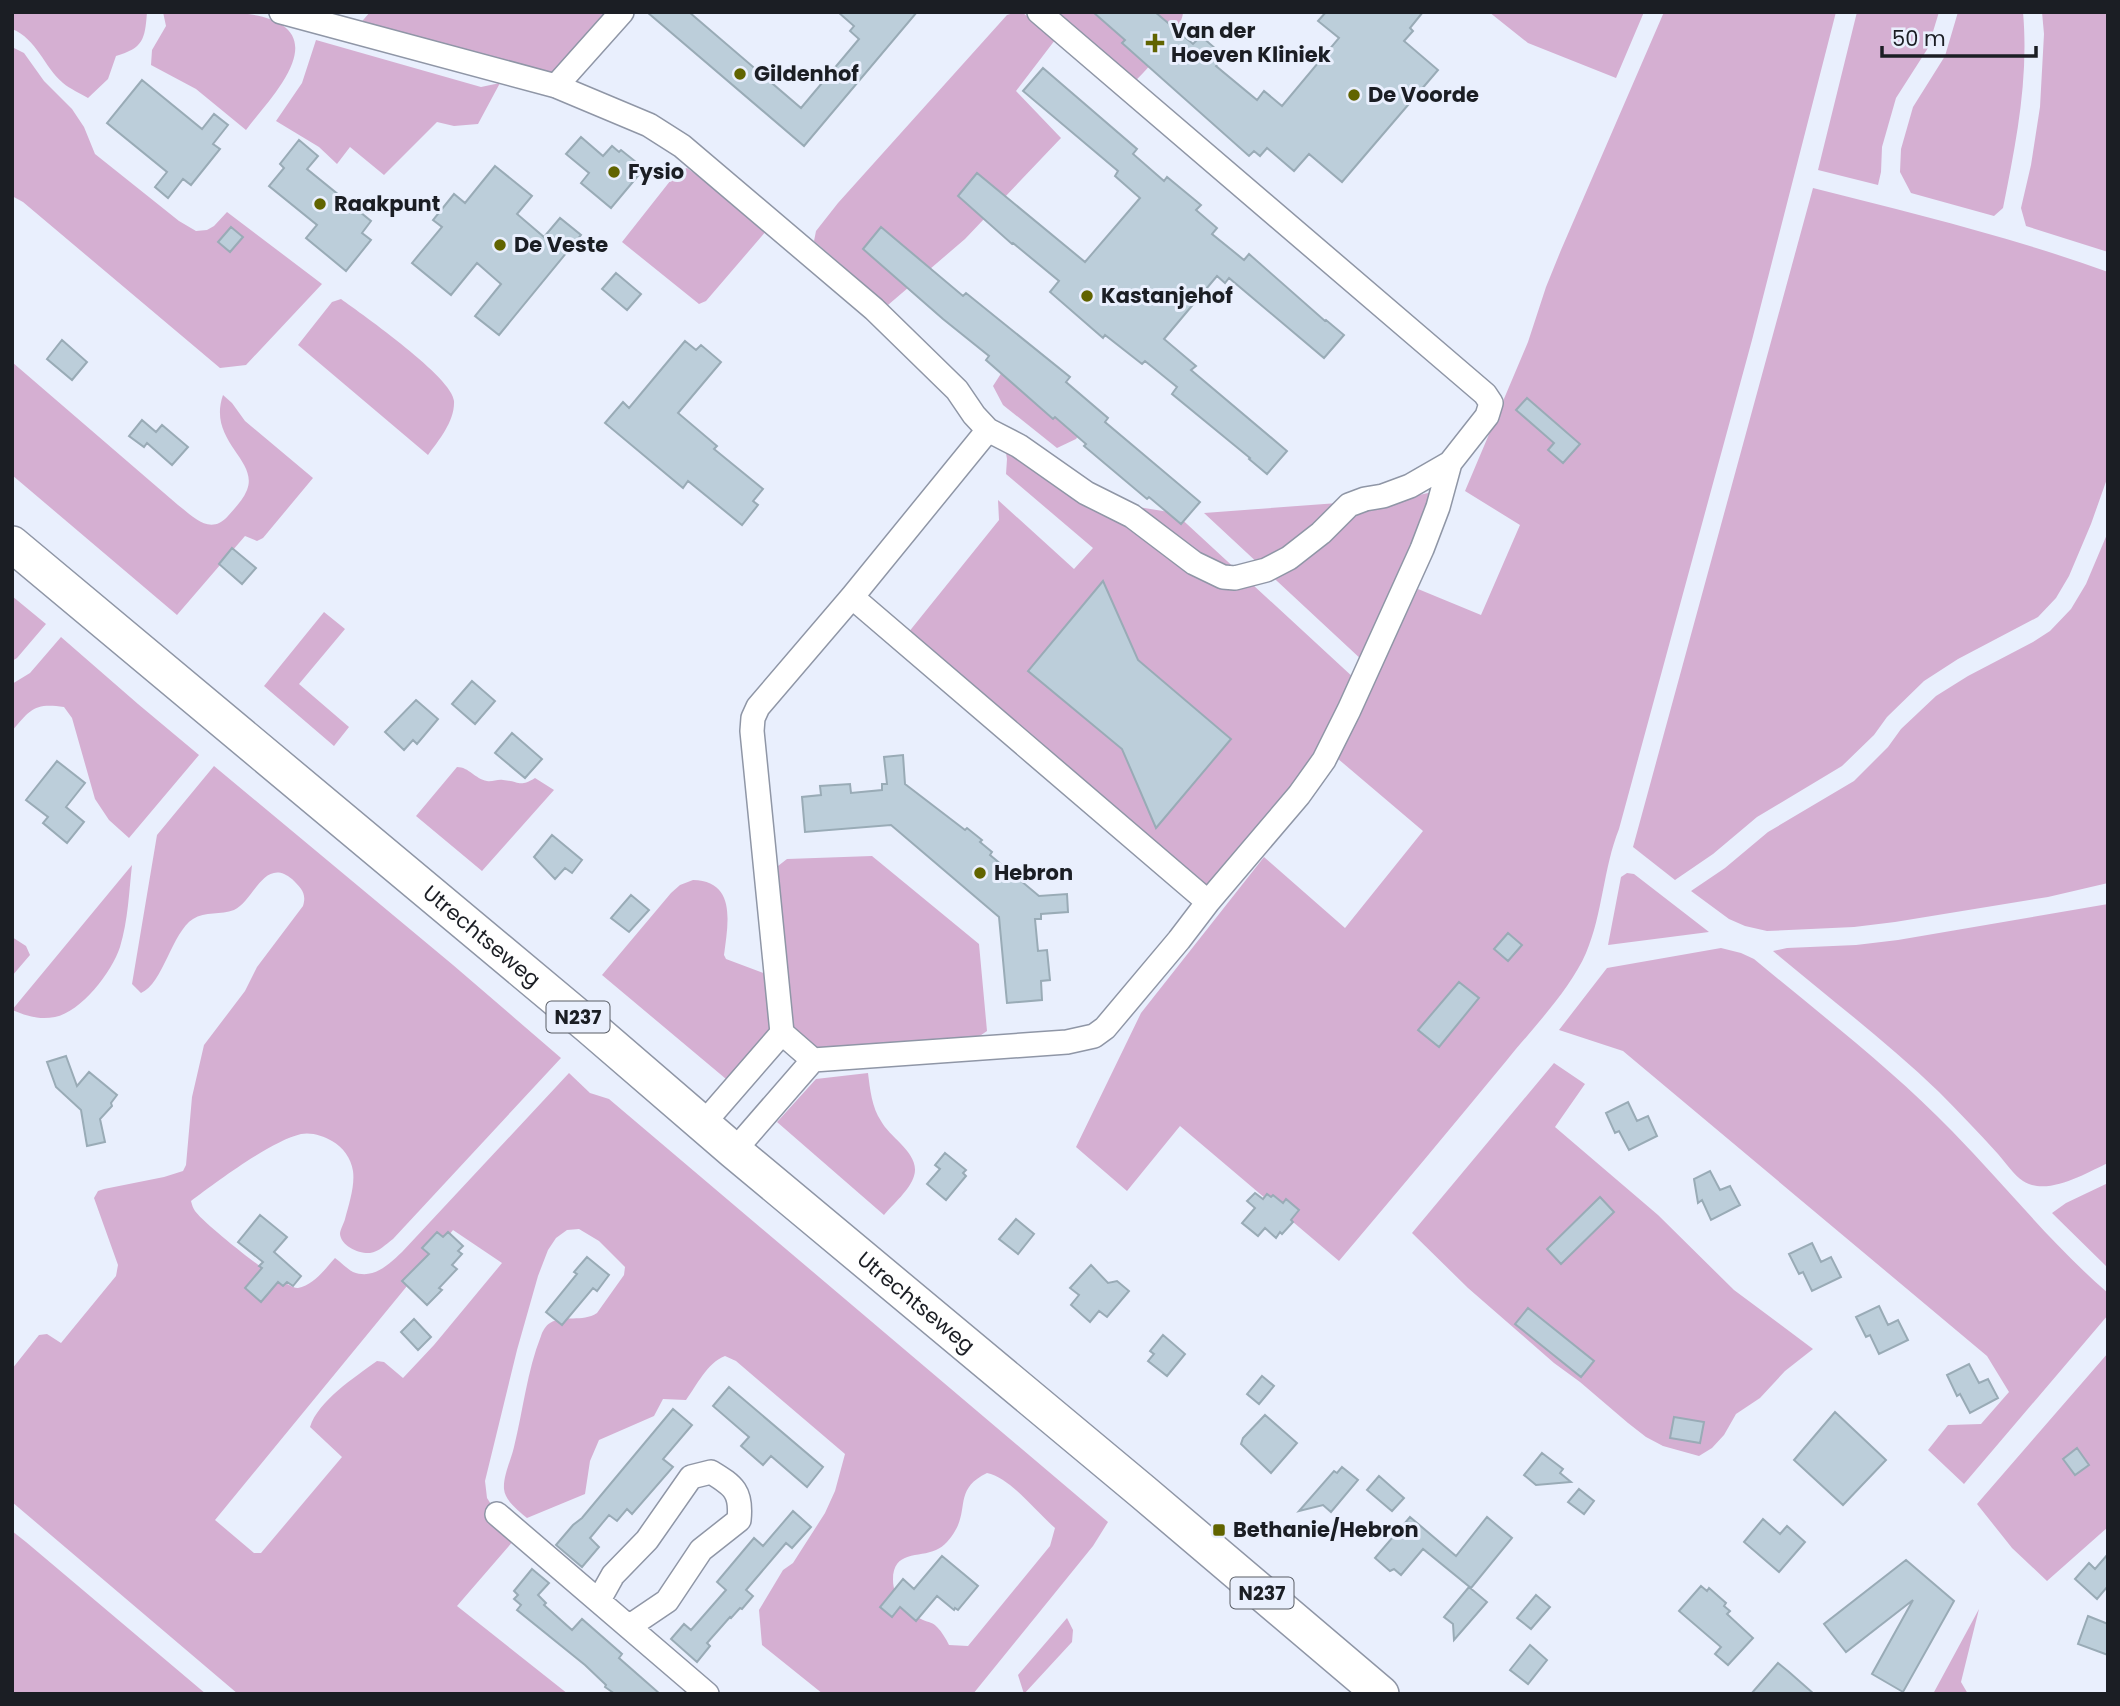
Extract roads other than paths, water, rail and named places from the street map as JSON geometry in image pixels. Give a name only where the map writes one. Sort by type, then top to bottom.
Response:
[{"type":"main road","name":"Utrechtseweg","points":[[12,544],[1381,1694]]},
{"type":"street","points":[[281,12],[556,86],[649,125],[682,146],[874,309],[957,390],[988,430],[1019,446],[1086,493],[1132,516],[1194,563],[1223,577],[1235,578],[1266,569],[1289,558],[1321,533],[1349,505],[1410,486],[1450,463],[1487,416],[1490,409],[1489,399],[1039,12]]},
{"type":"street","points":[[556,86],[622,12]]},
{"type":"street","points":[[813,1060],[782,1033],[752,731],[753,718],[758,707],[988,430]]},
{"type":"street","points":[[734,1151],[813,1060],[1067,1042],[1094,1036],[1105,1028],[1324,760],[1422,549],[1438,507],[1450,463]]},
{"type":"street","points":[[852,597],[1208,902]]},
{"type":"street","points":[[703,1124],[782,1033]]},
{"type":"street","points":[[599,1600],[612,1575],[648,1540],[691,1477],[711,1472],[729,1483],[741,1502],[738,1520],[701,1550],[667,1601],[630,1626]]},
{"type":"street","points":[[497,1514],[707,1694]]},
{"type":"place","name":"Van der Hoeven Kliniek","points":[[1155,43]]},
{"type":"place","name":"Gildenhof","points":[[740,74]]},
{"type":"place","name":"De Voorde","points":[[1354,95]]},
{"type":"place","name":"Fysio","points":[[614,172]]},
{"type":"place","name":"Raakpunt","points":[[320,204]]},
{"type":"place","name":"De Veste","points":[[500,245]]},
{"type":"place","name":"Kastanjehof","points":[[1087,296]]},
{"type":"place","name":"Hebron","points":[[980,873]]},
{"type":"place","name":"Bethanie/Hebron","points":[[1219,1530]]}]
